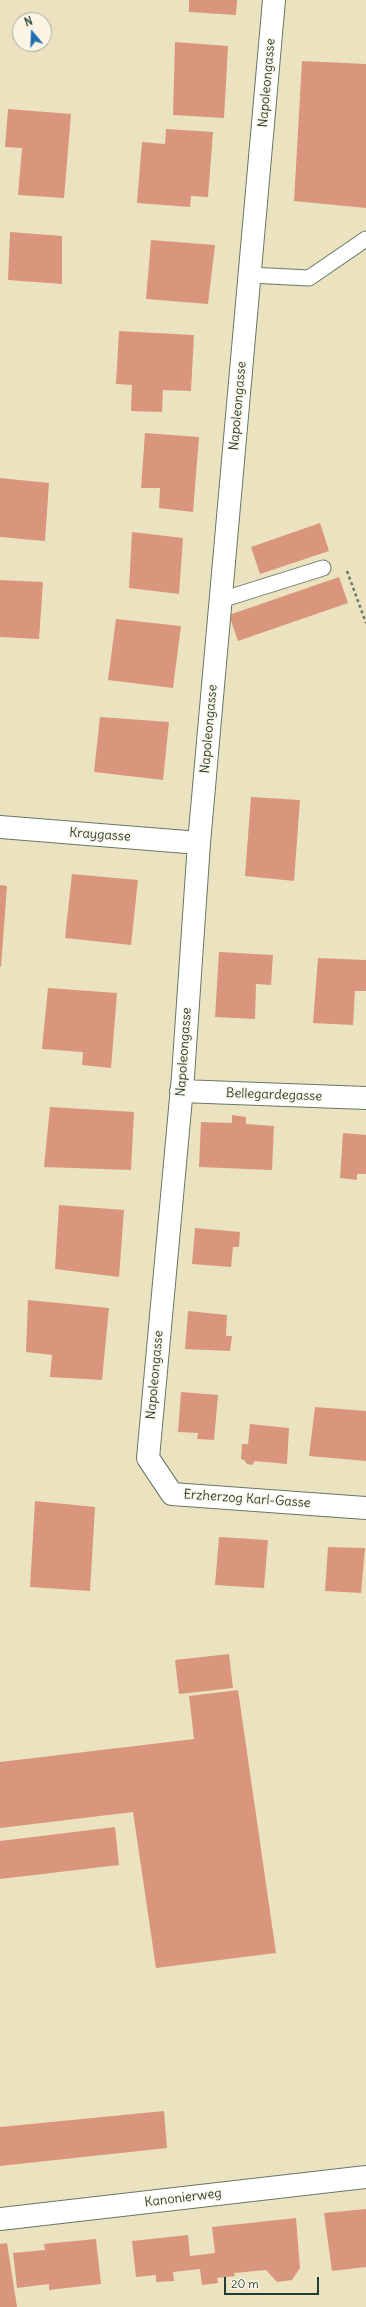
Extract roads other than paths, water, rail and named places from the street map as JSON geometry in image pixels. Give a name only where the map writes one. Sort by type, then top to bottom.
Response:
[{"type":"street","name":"Napoleongasse","points":[[148,1458],[181,1091],[199,843],[220,600],[274,0]]},
{"type":"street","name":"Kraygasse","points":[[0,828],[199,843]]},
{"type":"street","name":"Bellegardegasse","points":[[181,1091],[366,1098]]},
{"type":"street","name":"Erzherzog Karl-Gasse","points":[[148,1458],[172,1494],[366,1508]]},
{"type":"street","name":"Kanonierweg","points":[[0,2219],[366,2177]]},
{"type":"lane","points":[[250,275],[309,278],[366,239]]},
{"type":"lane","points":[[220,600],[323,568]]}]
